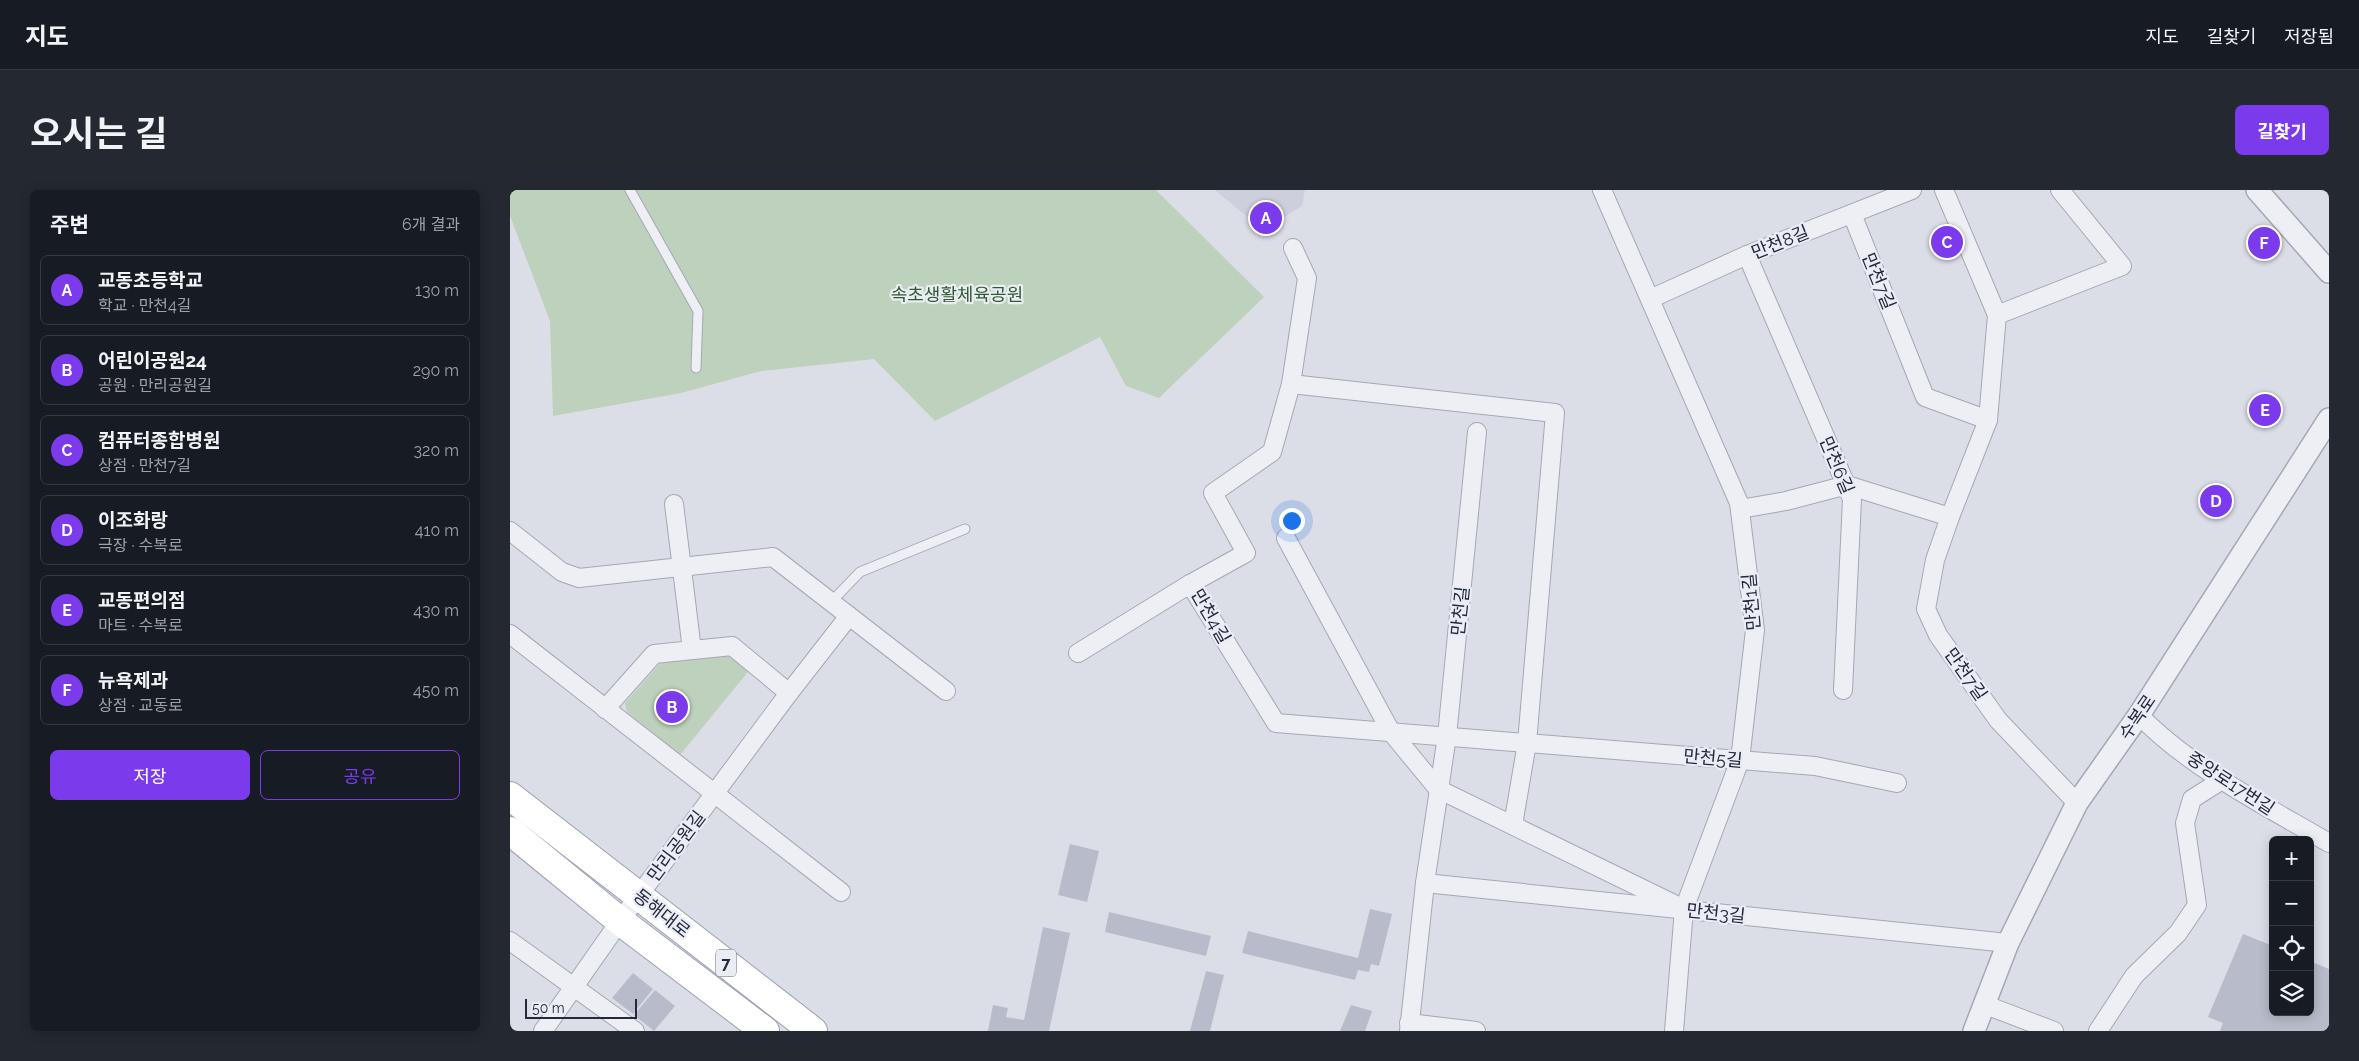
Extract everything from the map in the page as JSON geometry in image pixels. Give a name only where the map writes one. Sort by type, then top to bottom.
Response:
[{"type":"main road","name":"동해대로","points":[[510,796],[813,1031]]},
{"type":"main road","name":"동해대로","points":[[510,831],[620,921],[765,1031]]},
{"type":"street","name":"만천1길","points":[[1602,190],[1740,508],[1755,630],[1740,760],[1684,909],[1674,1031]]},
{"type":"street","name":"만천8길","points":[[1650,299],[1747,255],[1912,190]]},
{"type":"street","name":"만천7길","points":[[1944,190],[1998,315],[1988,420],[1935,560],[1926,609],[1938,635],[1998,720],[2077,803]]},
{"type":"street","points":[[1998,315],[2122,266],[2060,190]]},
{"type":"street","points":[[2258,190],[2329,272]]},
{"type":"street","name":"만천7길","points":[[1852,214],[1925,397],[1988,420]]},
{"type":"street","name":"만천4길","points":[[1293,248],[1307,278],[1291,384],[1272,452],[1213,493],[1246,553],[1190,584],[1276,722],[1391,732]]},
{"type":"street","name":"만천6길","points":[[1747,255],[1852,499],[1843,690]]},
{"type":"street","points":[[1291,384],[1555,413],[1527,743],[1512,825]]},
{"type":"street","name":"수복로","points":[[1974,1031],[2008,943],[2077,803],[2139,715],[2329,419]]},
{"type":"street","name":"만천길","points":[[1409,1027],[1424,883],[1447,736],[1477,432]]},
{"type":"street","points":[[1740,508],[1786,500],[1846,485],[1950,518]]},
{"type":"street","points":[[674,504],[692,650]]},
{"type":"street","points":[[510,531],[562,572],[579,578],[772,556],[946,691]]},
{"type":"street","points":[[1286,538],[1391,732],[1438,789],[1684,909]]},
{"type":"street","points":[[1078,653],[1190,584]]},
{"type":"street","name":"만리공원길","points":[[542,1031],[572,986],[620,921],[789,693],[849,616]]},
{"type":"street","name":"만리공원길","points":[[510,634],[715,794]]},
{"type":"street","points":[[605,709],[654,654],[732,646],[789,693]]},
{"type":"street","name":"중앙로17번길","points":[[2139,715],[2152,728],[2222,780],[2329,843]]},
{"type":"street","name":"만천5길","points":[[1391,732],[1815,766],[1897,783]]},
{"type":"street","points":[[2098,1031],[2134,976],[2178,933],[2197,905],[2185,823],[2192,799],[2222,780]]},
{"type":"street","points":[[715,794],[841,892]]},
{"type":"street","name":"만천3길","points":[[1424,883],[2008,943]]},
{"type":"street","points":[[510,941],[635,1031]]},
{"type":"street","points":[[1983,1004],[2054,1031]]},
{"type":"street","points":[[1409,1027],[1476,1031]]},
{"type":"lane","points":[[630,190],[698,311],[696,368]]},
{"type":"lane","points":[[831,602],[860,572],[964,529]]},
{"type":"shaded area","points":[[1215,190],[1305,190],[1302,206],[1263,230]]},
{"type":"green space","name":"속초생활체육공원","points":[[510,190],[1156,190],[1264,297],[1159,398],[1126,386],[1100,337],[935,421],[874,359],[761,371],[681,393],[553,416],[550,321],[510,216]]},
{"type":"green space","points":[[732,653],[752,667],[680,755],[627,712],[625,703],[663,660]]},
{"type":"building","points":[[1070,844],[1099,851],[1087,902],[1058,895]]},
{"type":"building","points":[[1370,909],[1392,914],[1379,966],[1371,964],[1369,972],[1358,970],[1355,980],[1242,953],[1248,931],[1358,958]]},
{"type":"building","points":[[1109,912],[1211,936],[1206,956],[1105,932]]},
{"type":"building","points":[[1043,927],[1070,933],[1049,1031],[988,1031],[993,1005],[1008,1008],[1006,1017],[1024,1020]]},
{"type":"building","points":[[2243,934],[2269,944],[2269,1016],[2314,1016],[2314,963],[2329,969],[2329,1025],[2327,1031],[2220,1031],[2223,1023],[2208,1017]]},
{"type":"building","points":[[1206,971],[1224,975],[1210,1031],[1190,1031]]},
{"type":"building","points":[[633,973],[653,989],[633,1014],[612,998]]},
{"type":"building","points":[[655,990],[675,1006],[654,1031],[634,1015]]},
{"type":"building","points":[[1351,1005],[1372,1011],[1365,1031],[1340,1031]]},
{"type":"place","name":"교동초등학교","points":[[1266,218]]},
{"type":"place","name":"컴퓨터종합병원","points":[[1947,242]]},
{"type":"place","name":"뉴욕제과","points":[[2264,243]]},
{"type":"place","name":"교동편의점","points":[[2265,410]]},
{"type":"place","name":"이조화랑","points":[[2216,501]]},
{"type":"place","name":"어린이공원24","points":[[672,707]]}]
